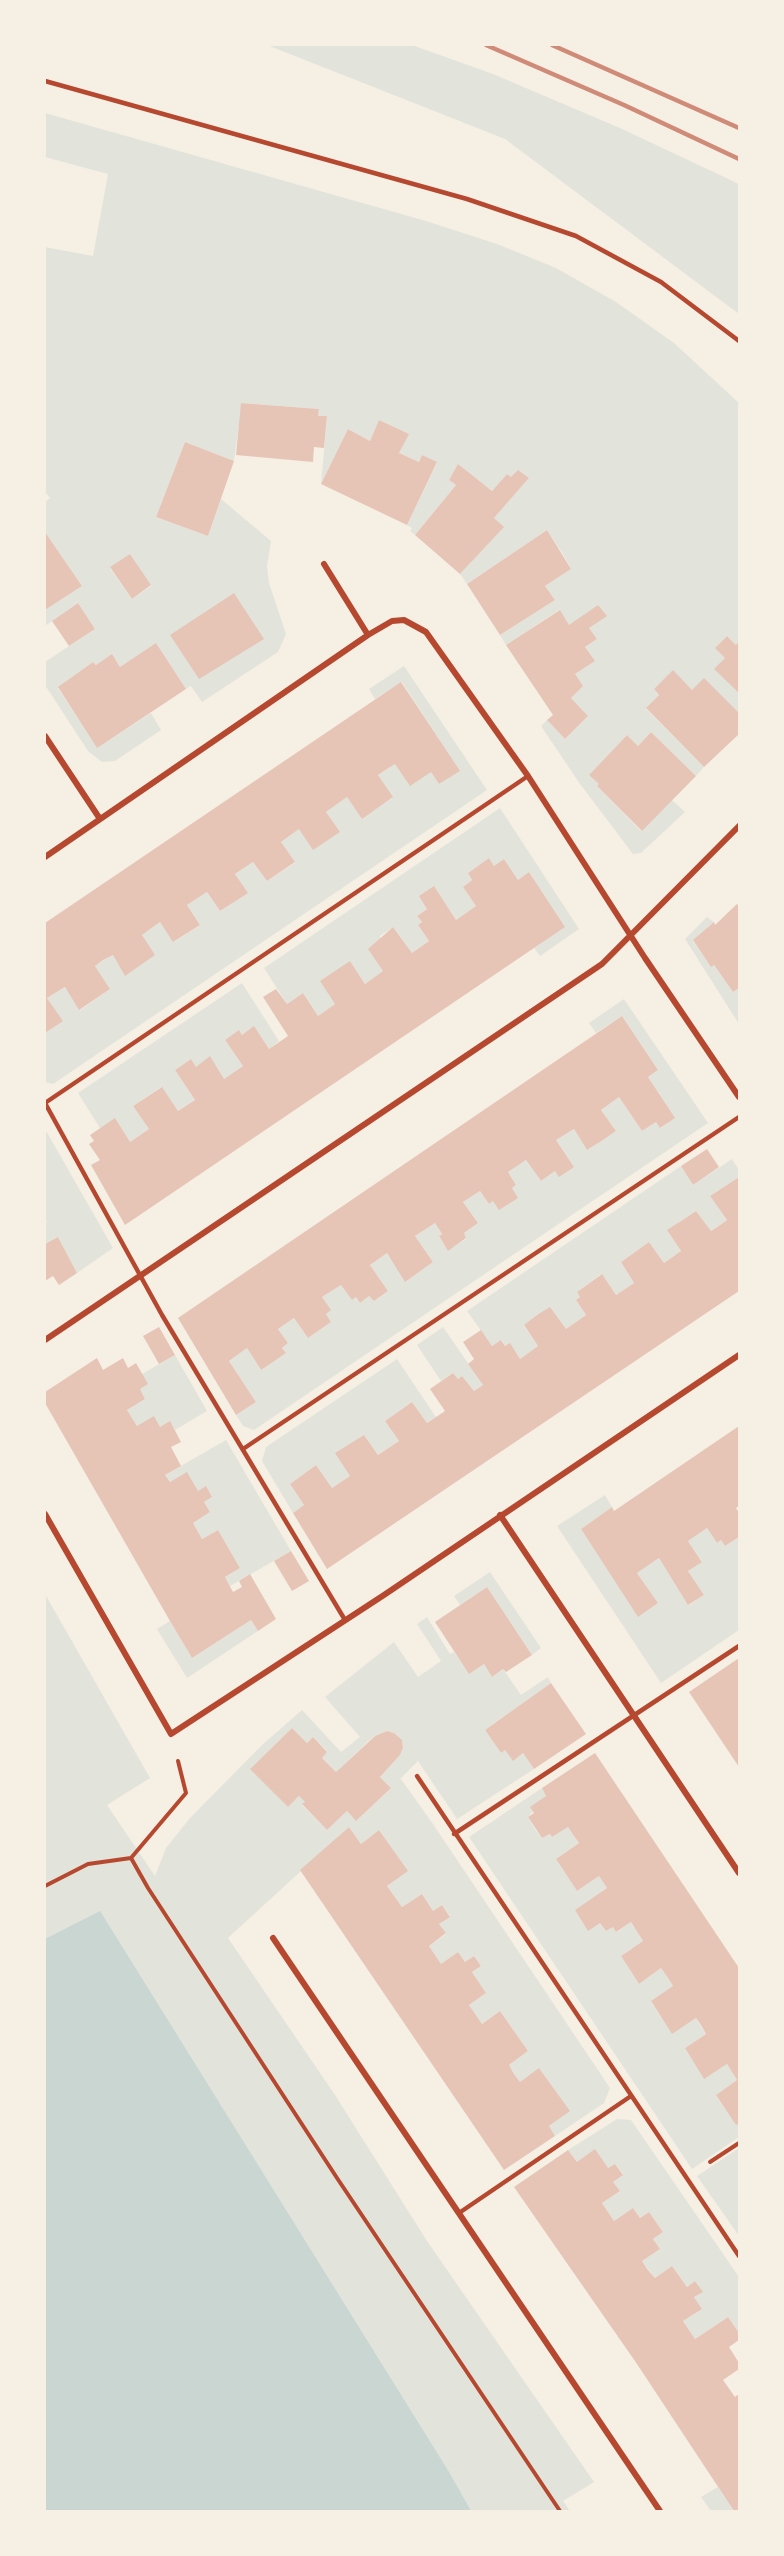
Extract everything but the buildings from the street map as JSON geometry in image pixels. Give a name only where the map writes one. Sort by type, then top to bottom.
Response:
[{"type":"street","points":[[324,564],[368,635]]},
{"type":"street","points":[[45,857],[368,635],[392,621],[404,620],[426,632],[528,776],[739,1097]]},
{"type":"street","points":[[45,736],[100,819]]},
{"type":"street","points":[[45,1340],[602,964],[739,826]]},
{"type":"street","points":[[45,1514],[171,1734],[739,1355]]},
{"type":"street","points":[[500,1515],[739,1873]]},
{"type":"street","points":[[273,1938],[660,2511]]},
{"type":"lane","points":[[45,81],[455,195],[576,236],[661,282],[739,341]]},
{"type":"lane","points":[[345,1620],[162,1315],[45,1103],[528,776]]},
{"type":"lane","points":[[243,1449],[739,1117]]},
{"type":"lane","points":[[454,1834],[739,1646]]},
{"type":"lane","points":[[417,1776],[739,2256]]},
{"type":"lane","points":[[459,2213],[631,2096]]},
{"type":"path","points":[[45,1886],[88,1864],[131,1858],[186,1792],[171,1734]]},
{"type":"path","points":[[131,1858],[148,1888],[337,2178],[560,2511]]},
{"type":"path","points":[[687,2178],[739,2143]]},
{"type":"shaded area","points":[[267,45],[412,45],[493,74],[620,128],[739,184],[739,314],[505,139]]},
{"type":"shaded area","points":[[45,113],[426,221],[497,244],[556,268],[616,302],[674,343],[739,403],[739,641],[736,645],[727,636],[716,647],[725,658],[739,693],[739,713],[692,690],[673,671],[654,689],[659,695],[646,709],[704,767],[696,776],[651,732],[638,746],[627,735],[590,774],[599,784],[597,786],[641,831],[672,800],[685,812],[641,853],[633,854],[580,784],[541,726],[547,720],[565,739],[588,716],[571,698],[575,674],[594,661],[585,647],[597,639],[589,628],[569,625],[559,610],[506,645],[500,635],[555,600],[545,586],[571,569],[564,556],[547,530],[467,584],[460,574],[503,527],[494,518],[529,478],[511,477],[507,474],[492,491],[458,465],[449,480],[456,485],[415,535],[410,531],[412,528],[407,525],[437,463],[422,455],[419,462],[399,453],[408,434],[379,420],[370,441],[348,429],[321,484],[327,417],[318,416],[319,409],[242,403],[234,461],[185,442],[156,517],[208,536],[221,499],[271,541],[267,566],[269,583],[286,634],[278,652],[202,702],[191,686],[186,689],[156,644],[120,667],[112,655],[96,665],[93,662],[58,688],[97,747],[151,713],[161,730],[115,761],[102,762],[88,751],[45,685],[45,662],[95,629],[78,603],[45,626],[45,610],[82,586],[45,532],[45,502],[50,498],[45,492],[45,247],[93,256],[108,174],[45,157]],"holes":[[[130,554],[151,586],[132,599],[110,568]]]},
{"type":"shaded area","points":[[404,666],[487,790],[53,1084],[45,1082],[45,1033],[62,1020],[47,998],[65,987],[80,1010],[110,989],[95,966],[113,955],[125,975],[142,935],[160,922],[174,942],[200,925],[187,905],[207,892],[220,911],[247,893],[235,874],[253,862],[267,881],[295,863],[281,842],[299,829],[339,832],[326,812],[347,797],[362,818],[392,798],[378,775],[395,764],[431,772],[439,784],[459,771],[402,682],[375,699],[369,689]]},
{"type":"shaded area","points":[[500,808],[579,929],[540,956],[534,948],[564,926],[529,872],[518,880],[504,859],[494,866],[489,858],[468,873],[472,880],[463,887],[476,906],[456,920],[434,887],[427,909],[417,916],[422,922],[418,925],[429,941],[412,953],[393,927],[380,936],[383,971],[365,984],[350,961],[335,1004],[318,1016],[303,993],[287,1004],[264,968]]},
{"type":"shaded area","points":[[707,917],[714,922],[693,941],[733,992],[739,988],[739,1024],[685,939]]},
{"type":"shaded area","points":[[242,983],[279,1041],[269,1049],[254,1027],[242,1035],[239,1031],[225,1040],[243,1066],[224,1079],[210,1057],[196,1067],[191,1059],[175,1070],[195,1100],[178,1111],[161,1087],[133,1106],[149,1129],[130,1142],[100,1128],[78,1093]]},
{"type":"shaded area","points":[[624,999],[708,1123],[254,1430],[243,1426],[236,1415],[256,1402],[229,1361],[247,1348],[261,1370],[276,1360],[286,1353],[282,1348],[288,1343],[278,1329],[294,1318],[308,1338],[331,1322],[326,1314],[330,1310],[322,1297],[341,1285],[352,1299],[356,1297],[360,1303],[369,1296],[374,1301],[388,1291],[370,1265],[387,1253],[406,1281],[433,1262],[415,1236],[435,1223],[442,1234],[439,1237],[448,1250],[466,1239],[464,1233],[478,1223],[463,1202],[480,1191],[489,1204],[516,1185],[508,1172],[526,1160],[541,1181],[555,1171],[574,1167],[556,1140],[574,1129],[587,1150],[603,1140],[616,1131],[601,1110],[619,1097],[642,1131],[656,1122],[661,1128],[674,1118],[648,1077],[658,1070],[622,1016],[596,1033],[589,1023]]},
{"type":"shaded area","points":[[45,1129],[113,1248],[77,1273],[58,1237],[45,1244],[45,1224],[47,1222],[45,1218]]},
{"type":"shaded area","points":[[732,1159],[739,1170],[739,1177],[710,1196],[727,1220],[711,1231],[696,1211],[681,1221],[668,1231],[681,1251],[664,1263],[649,1242],[621,1262],[634,1283],[616,1295],[601,1274],[577,1292],[580,1297],[576,1300],[586,1315],[566,1329],[537,1315],[524,1326],[538,1346],[520,1359],[510,1344],[505,1346],[502,1340],[492,1346],[467,1311],[681,1166],[693,1185]]},
{"type":"shaded area","points":[[443,1327],[483,1385],[474,1391],[462,1376],[458,1379],[453,1373],[441,1381],[417,1345]]},
{"type":"shaded area","points":[[175,1355],[207,1411],[175,1430],[170,1422],[160,1427],[137,1426],[127,1410],[145,1399],[140,1389],[142,1374]]},
{"type":"shaded area","points":[[397,1359],[436,1417],[427,1423],[412,1402],[385,1421],[399,1441],[378,1455],[364,1435],[349,1445],[350,1476],[332,1488],[316,1465],[290,1484],[304,1505],[293,1513],[262,1461],[266,1447]]},
{"type":"shaded area","points":[[226,1440],[291,1551],[230,1586],[225,1577],[240,1568],[218,1530],[202,1539],[193,1523],[210,1512],[204,1502],[212,1497],[206,1487],[198,1491],[170,1482],[165,1475]]},
{"type":"shaded area","points":[[605,1495],[612,1507],[581,1529],[638,1616],[658,1603],[637,1573],[659,1558],[689,1605],[704,1595],[688,1571],[702,1561],[688,1541],[707,1528],[717,1543],[721,1540],[725,1546],[739,1537],[739,1630],[661,1683],[557,1526]]},
{"type":"shaded area","points":[[490,1572],[541,1648],[532,1655],[487,1587],[460,1605],[454,1596]]},
{"type":"shaded area","points":[[45,1594],[150,1778],[107,1805],[155,1876],[166,1848],[190,1818],[262,1745],[302,1710],[341,1752],[360,1737],[325,1697],[394,1642],[418,1677],[441,1661],[417,1624],[427,1617],[450,1654],[454,1652],[469,1673],[484,1664],[492,1677],[503,1669],[521,1695],[548,1677],[551,1683],[485,1730],[501,1753],[505,1750],[513,1760],[523,1753],[534,1769],[457,1819],[418,1761],[399,1780],[401,1779],[433,1824],[610,2088],[604,2103],[555,2136],[549,2126],[569,2111],[540,2069],[520,2082],[514,2074],[509,2065],[528,2051],[500,2011],[482,2024],[469,2005],[486,1993],[472,1972],[481,1966],[474,1956],[465,1962],[458,1952],[441,1964],[429,1946],[446,1934],[439,1924],[450,1916],[442,1905],[433,1911],[422,1894],[402,1907],[387,1886],[407,1871],[379,1830],[361,1844],[349,1827],[228,1938],[335,2095],[427,2241],[594,2482],[563,2501],[570,2511],[45,2511]],"holes":[[[292,1728],[307,1743],[313,1737],[327,1751],[322,1758],[336,1772],[374,1736],[387,1731],[394,1733],[402,1741],[403,1748],[400,1755],[380,1777],[391,1788],[356,1821],[347,1811],[327,1830],[302,1805],[305,1802],[299,1796],[288,1807],[251,1768]]]},
{"type":"shaded area","points":[[251,1620],[258,1631],[187,1678],[157,1629],[170,1621],[192,1658]]},
{"type":"shaded area","points":[[542,1788],[546,1796],[528,1817],[535,1829],[542,1838],[550,1834],[552,1837],[568,1827],[579,1843],[556,1859],[577,1891],[599,1876],[607,1888],[576,1910],[600,1923],[606,1931],[613,1927],[617,1932],[631,1922],[643,1941],[621,1956],[639,1984],[661,1968],[673,1986],[651,2002],[672,2033],[696,2018],[706,2034],[685,2048],[704,2078],[727,2064],[737,2080],[716,2095],[736,2124],[739,2123],[739,2137],[692,2169],[469,1837]]},
{"type":"shaded area","points":[[100,1911],[471,2511],[45,2511],[45,1939]]},
{"type":"shaded area","points":[[617,2119],[631,2120],[739,2277],[739,2333],[728,2317],[695,2339],[683,2321],[702,2309],[694,2297],[702,2292],[695,2281],[687,2287],[672,2266],[655,2278],[642,2261],[660,2249],[653,2239],[663,2232],[649,2212],[640,2218],[633,2208],[614,2221],[602,2203],[620,2191],[613,2182],[623,2174],[615,2164],[608,2168],[577,2162],[568,2150]]},
{"type":"shaded area","points":[[739,2148],[739,2236],[697,2176]]},
{"type":"shaded area","points":[[718,2487],[734,2511],[711,2511],[701,2497]]},
{"type":"railway","points":[[486,45],[624,105],[739,159]]},
{"type":"railway","points":[[552,45],[739,128]]}]
